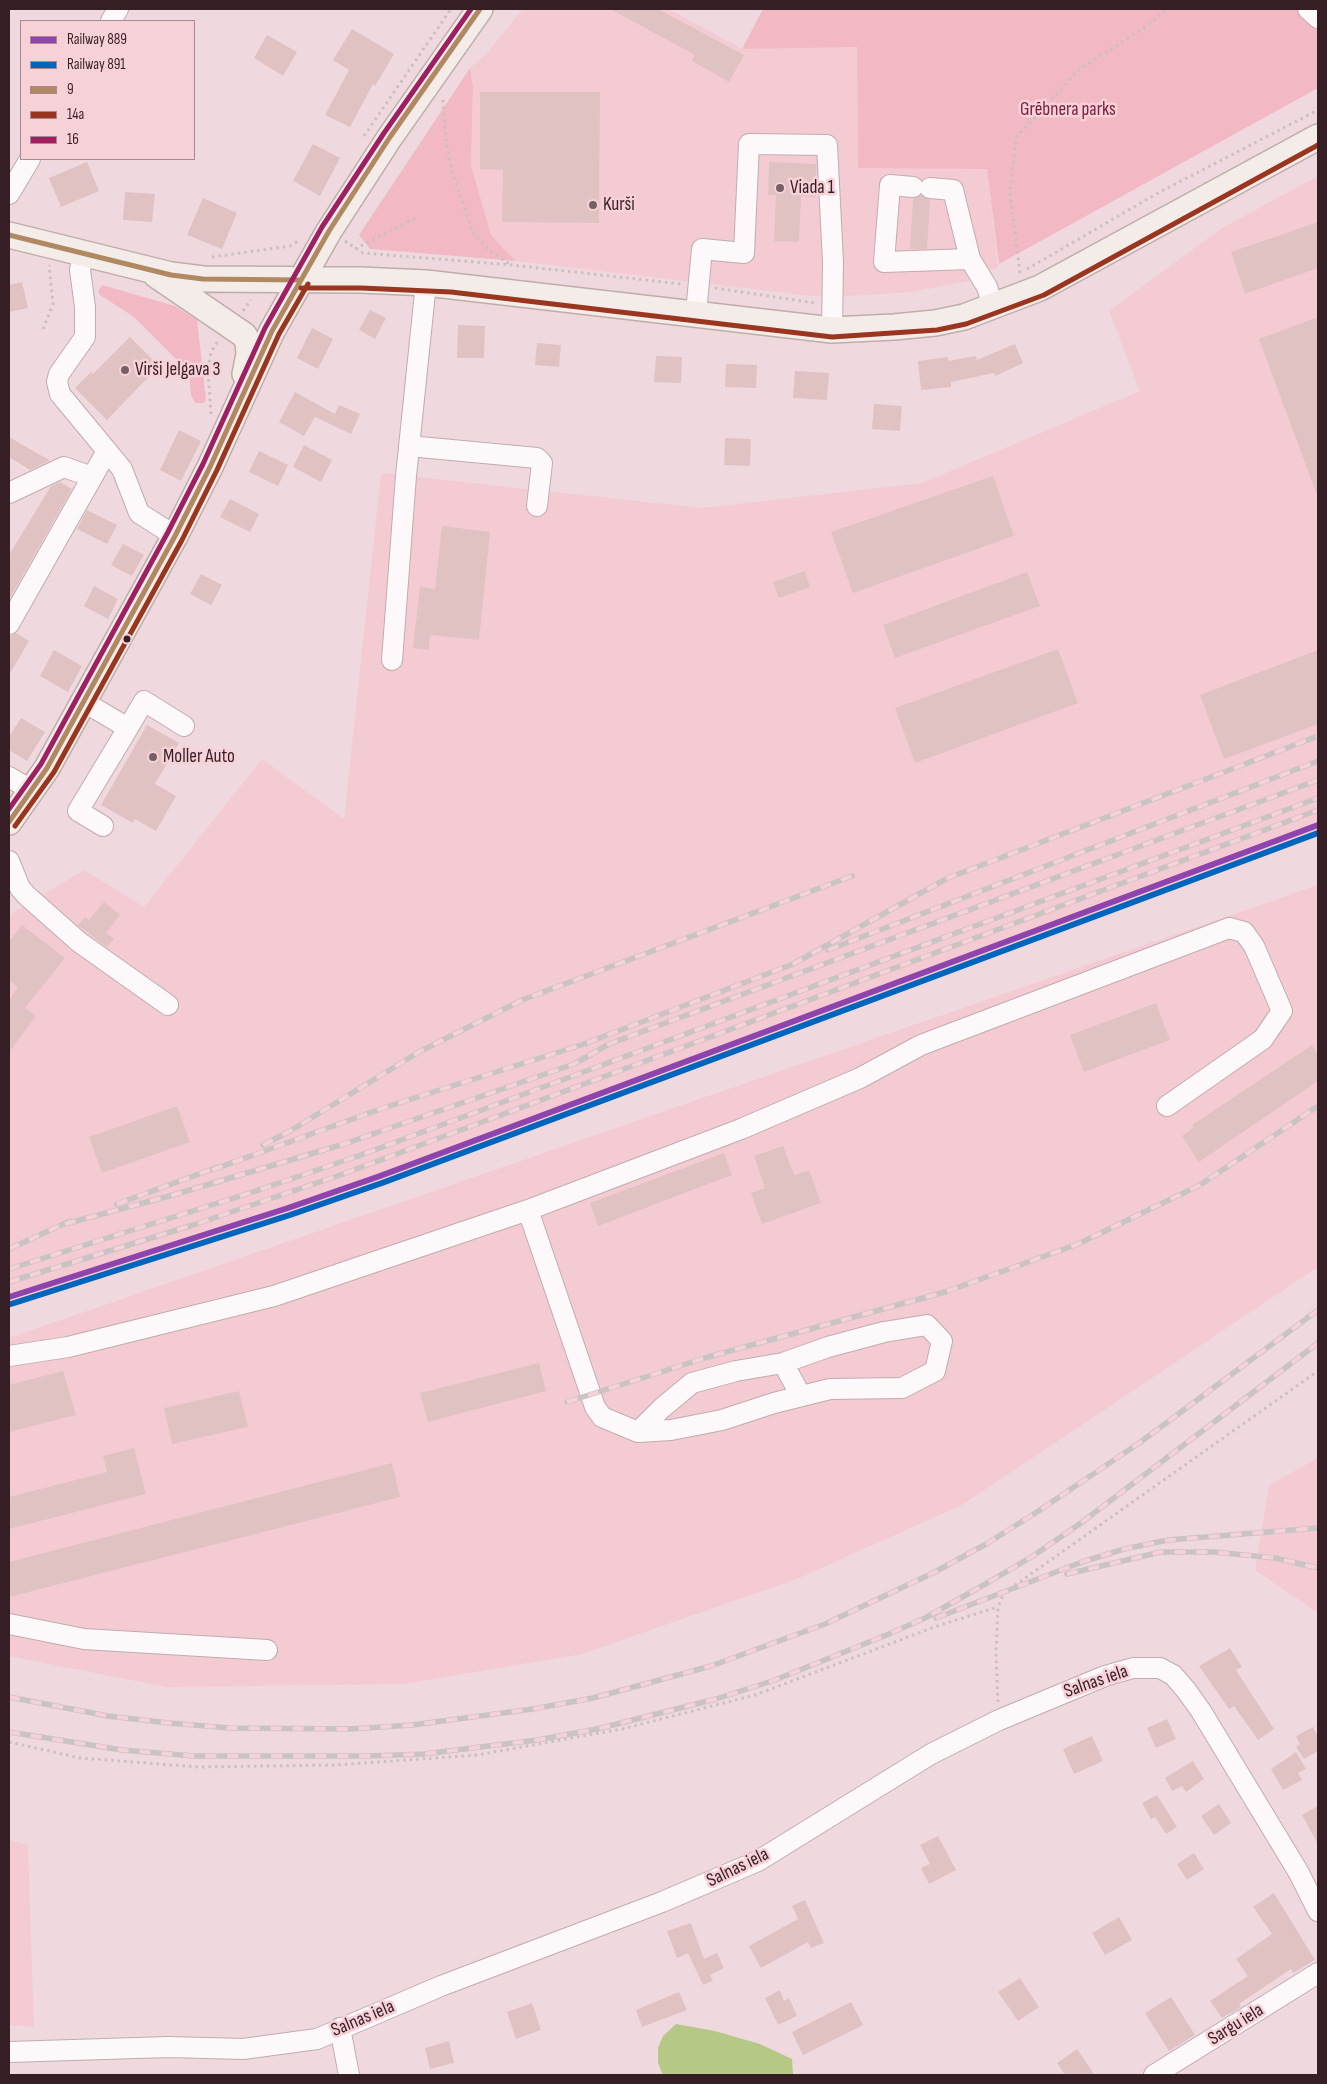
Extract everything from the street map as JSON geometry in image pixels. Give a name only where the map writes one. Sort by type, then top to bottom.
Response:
[{"type":"main road","points":[[9,822],[47,768],[175,536],[210,467],[272,331],[329,231],[390,137],[480,9]]},
{"type":"main road","points":[[9,235],[150,270],[202,279],[426,283],[832,330],[935,324],[993,307],[1040,288],[1318,137]]},
{"type":"main road","points":[[150,270],[244,335],[248,342],[249,354],[245,371],[245,388]]},
{"type":"street","points":[[112,20],[118,9]]},
{"type":"street","points":[[1308,9],[1318,18]]},
{"type":"street","points":[[696,313],[702,248],[744,253],[749,144],[827,145],[833,262],[832,330]]},
{"type":"street","points":[[9,194],[29,160]]},
{"type":"street","points":[[970,259],[884,262],[890,185],[954,190],[970,259],[987,287],[993,307]]},
{"type":"street","points":[[83,253],[80,270],[85,307],[85,337],[59,374],[57,382],[60,394],[122,469],[139,513],[175,536]]},
{"type":"street","points":[[392,660],[409,446],[426,283]]},
{"type":"street","points":[[409,446],[537,458],[542,463],[537,506]]},
{"type":"street","points":[[9,624],[107,451]]},
{"type":"street","points":[[9,493],[64,467],[92,476]]},
{"type":"street","points":[[103,826],[78,811],[144,701],[184,726]]},
{"type":"street","points":[[84,702],[128,728]]},
{"type":"street","points":[[9,777],[31,790]]},
{"type":"street","points":[[9,861],[14,888],[79,942],[168,1005]]},
{"type":"street","points":[[9,1356],[68,1347],[274,1296],[528,1210],[750,1125],[860,1078],[921,1045],[1229,928],[1244,932],[1254,946],[1282,1011],[1263,1038],[1167,1106]]},
{"type":"street","points":[[528,1210],[595,1407],[602,1417],[638,1432],[671,1430],[722,1420],[830,1389],[902,1388],[935,1370],[942,1342],[927,1325],[884,1332],[828,1347],[783,1363],[736,1371],[692,1383],[662,1408],[638,1432]]},
{"type":"street","points":[[783,1363],[801,1396]]},
{"type":"street","points":[[9,1624],[84,1639],[267,1650]]},
{"type":"street","name":"Salnas iela","points":[[9,2052],[168,2047],[243,2049],[317,2040],[340,2028],[441,1986],[662,1902],[758,1861],[930,1754],[999,1720],[1105,1676],[1133,1668],[1160,1668],[1173,1675],[1201,1710],[1299,1873],[1318,1911]]},
{"type":"street","name":"Sargu iela","points":[[1154,2075],[1318,1974]]},
{"type":"street","points":[[340,2028],[349,2075]]},
{"type":"path","points":[[1020,273],[1010,193],[1016,136],[1079,70],[1148,25],[1167,9]]},
{"type":"path","points":[[443,100],[446,143],[453,174],[472,233],[491,252],[512,265]]},
{"type":"path","points":[[355,249],[419,216]]},
{"type":"path","points":[[210,257],[290,246],[297,242],[302,235]]},
{"type":"path","points":[[43,330],[53,304],[48,262]]},
{"type":"path","points":[[237,319],[253,296]]},
{"type":"path","points":[[999,1720],[996,1654],[998,1607],[1004,1593],[1318,1371]]},
{"type":"path","points":[[9,1742],[80,1758],[199,1767],[336,1765],[477,1755],[622,1729],[755,1695],[937,1626],[998,1607]]},
{"type":"shaded area","points":[[523,9],[669,9],[742,49],[857,46],[858,167],[987,169],[998,267],[969,281],[912,292],[812,296],[516,261],[491,235],[471,165],[473,87],[470,68],[486,54]]},
{"type":"shaded area","points":[[1318,176],[1318,833],[378,1186],[168,1257],[9,1305],[9,915],[84,870],[144,907],[262,759],[344,819],[381,473],[702,508],[922,483],[1140,391],[1109,311],[1222,228]]},
{"type":"shaded area","points":[[1318,885],[1318,1267],[962,1505],[797,1579],[582,1654],[404,1684],[166,1687],[9,1656],[9,1338]]},
{"type":"shaded area","points":[[1318,1458],[1318,1613],[1255,1570],[1269,1485]]},
{"type":"shaded area","points":[[9,1840],[28,1845],[34,2027],[9,2025]]},
{"type":"shaded area","points":[[676,2024],[715,2031],[760,2044],[792,2059],[793,2075],[663,2075],[658,2063],[658,2048],[663,2036]]},
{"type":"green space","name":"Grēbnera parks","points":[[763,9],[1318,9],[1318,88],[999,264],[987,169],[858,168],[857,47],[742,49]]},
{"type":"green space","points":[[470,68],[473,87],[471,165],[491,235],[516,261],[370,249],[359,235]]},
{"type":"green space","points":[[102,285],[175,306],[197,320],[206,399],[204,403],[195,403],[191,396],[189,372],[134,317],[100,295],[98,291]]},
{"type":"building","points":[[610,9],[658,9],[744,55],[729,82],[692,61],[695,55]]},
{"type":"building","points":[[352,29],[394,54],[375,86],[373,84],[350,127],[325,115],[349,70],[333,60]]},
{"type":"building","points":[[267,35],[297,52],[283,76],[254,58]]},
{"type":"building","points":[[480,92],[600,92],[599,223],[502,222],[503,170],[480,169]]},
{"type":"building","points":[[313,144],[340,158],[320,196],[293,181]]},
{"type":"building","points":[[87,162],[99,191],[61,207],[49,178]]},
{"type":"building","points":[[769,162],[816,164],[816,197],[801,196],[799,242],[774,241],[776,195],[768,195]]},
{"type":"building","points":[[125,192],[155,194],[152,222],[123,220]]},
{"type":"building","points":[[921,195],[930,200],[927,249],[910,249],[913,199]]},
{"type":"building","points":[[203,198],[237,213],[222,249],[187,235]]},
{"type":"building","points":[[1318,222],[1318,268],[1245,294],[1231,252]]},
{"type":"building","points":[[22,282],[28,308],[9,312],[9,285]]},
{"type":"building","points":[[370,310],[386,318],[375,339],[359,330]]},
{"type":"building","points":[[1318,317],[1318,495],[1317,495],[1259,339]]},
{"type":"building","points":[[458,325],[485,326],[484,358],[457,358]]},
{"type":"building","points":[[312,328],[333,339],[318,369],[297,358]]},
{"type":"building","points":[[130,337],[159,366],[107,420],[75,388],[91,372],[93,374]]},
{"type":"building","points":[[537,343],[561,345],[559,367],[535,365]]},
{"type":"building","points":[[1015,344],[1023,363],[995,376],[994,373],[951,382],[951,387],[921,390],[918,361],[948,357],[948,361],[976,356],[977,360]]},
{"type":"building","points":[[656,356],[682,357],[681,383],[654,382]]},
{"type":"building","points":[[726,364],[757,365],[756,388],[725,387]]},
{"type":"building","points":[[795,371],[829,373],[827,400],[793,398]]},
{"type":"building","points":[[295,392],[335,414],[339,405],[360,414],[351,434],[315,417],[304,436],[279,422]]},
{"type":"building","points":[[874,404],[902,406],[900,431],[872,429]]},
{"type":"building","points":[[179,430],[201,441],[181,481],[160,470]]},
{"type":"building","points":[[9,437],[49,461],[30,470],[9,457]]},
{"type":"building","points":[[725,438],[751,439],[750,466],[724,465]]},
{"type":"building","points":[[304,445],[332,460],[321,482],[293,467]]},
{"type":"building","points":[[259,451],[288,465],[278,486],[249,472]]},
{"type":"building","points":[[993,476],[1014,536],[853,593],[831,532]]},
{"type":"building","points":[[60,482],[72,489],[9,600],[9,555],[51,486]]},
{"type":"building","points":[[230,499],[259,514],[250,532],[220,517]]},
{"type":"building","points":[[87,510],[117,525],[107,544],[77,529]]},
{"type":"building","points":[[442,526],[490,532],[479,640],[430,635],[429,650],[413,648],[420,587],[435,589]]},
{"type":"building","points":[[123,544],[144,555],[132,576],[111,565]]},
{"type":"building","points":[[805,571],[810,587],[779,598],[773,582]]},
{"type":"building","points":[[1027,572],[1040,606],[895,658],[883,625]]},
{"type":"building","points":[[201,574],[222,585],[211,605],[190,594]]},
{"type":"building","points":[[94,586],[118,599],[108,619],[84,606]]},
{"type":"building","points":[[16,633],[29,641],[9,675],[9,636]]},
{"type":"building","points":[[1058,649],[1078,703],[915,763],[895,708]]},
{"type":"building","points":[[54,650],[82,666],[68,692],[40,676]]},
{"type":"building","points":[[1318,650],[1318,724],[1224,759],[1200,695]]},
{"type":"building","points":[[21,718],[45,732],[27,761],[9,750],[9,737]]},
{"type":"building","points":[[147,725],[179,743],[155,784],[176,796],[156,831],[135,819],[133,823],[101,805]]},
{"type":"building","points":[[104,902],[120,915],[106,933],[114,939],[107,947],[78,925],[85,917],[89,920]]},
{"type":"building","points":[[22,925],[65,958],[25,1008],[36,1016],[9,1052],[9,1000],[18,987],[9,980],[9,942]]},
{"type":"building","points":[[1156,1003],[1170,1040],[1084,1072],[1070,1035]]},
{"type":"building","points":[[1312,1045],[1318,1055],[1318,1081],[1199,1162],[1182,1136],[1194,1127],[1192,1125]]},
{"type":"building","points":[[177,1106],[190,1142],[102,1173],[89,1137]]},
{"type":"building","points":[[783,1146],[794,1175],[809,1170],[821,1203],[762,1224],[751,1193],[765,1188],[754,1156]]},
{"type":"building","points":[[724,1153],[732,1175],[598,1226],[590,1203]]},
{"type":"building","points":[[539,1363],[546,1391],[428,1422],[420,1393]]},
{"type":"building","points":[[63,1371],[76,1415],[9,1432],[9,1385]]},
{"type":"building","points":[[239,1391],[248,1427],[172,1444],[164,1408]]},
{"type":"building","points":[[134,1448],[146,1494],[9,1529],[9,1497],[107,1472],[103,1456]]},
{"type":"building","points":[[392,1463],[400,1497],[9,1597],[9,1562]]},
{"type":"building","points":[[1230,1648],[1242,1667],[1236,1670],[1274,1729],[1258,1740],[1234,1706],[1229,1709],[1199,1666]]},
{"type":"building","points":[[1167,1719],[1176,1739],[1156,1748],[1147,1728]]},
{"type":"building","points":[[1313,1727],[1318,1737],[1318,1751],[1304,1759],[1296,1747],[1300,1744],[1296,1736]]},
{"type":"building","points":[[1092,1736],[1103,1761],[1074,1774],[1063,1749]]},
{"type":"building","points":[[1296,1752],[1306,1769],[1298,1773],[1302,1780],[1283,1790],[1271,1769]]},
{"type":"building","points":[[1193,1761],[1204,1779],[1186,1792],[1182,1786],[1172,1791],[1165,1778]]},
{"type":"building","points":[[1157,1795],[1177,1827],[1166,1834],[1155,1817],[1151,1819],[1142,1803]]},
{"type":"building","points":[[1219,1804],[1231,1823],[1214,1835],[1201,1816]]},
{"type":"building","points":[[1318,1806],[1318,1844],[1302,1815]]},
{"type":"building","points":[[938,1836],[956,1870],[929,1884],[921,1868],[930,1864],[920,1845]]},
{"type":"building","points":[[1194,1853],[1204,1869],[1187,1880],[1177,1864]]},
{"type":"building","points":[[1274,1893],[1315,1960],[1293,1973],[1291,1969],[1239,2004],[1241,2007],[1222,2018],[1210,2001],[1248,1976],[1236,1959],[1272,1934],[1253,1907]]},
{"type":"building","points":[[805,1900],[824,1943],[811,1948],[808,1942],[761,1968],[749,1946],[798,1919],[792,1906]]},
{"type":"building","points":[[1119,1917],[1132,1940],[1105,1955],[1092,1933]]},
{"type":"building","points":[[691,1923],[704,1959],[717,1953],[724,1968],[710,1975],[713,1981],[703,1985],[688,1953],[677,1958],[667,1931]]},
{"type":"building","points":[[1020,1978],[1039,2007],[1018,2021],[998,1992]]},
{"type":"building","points":[[780,1990],[784,2001],[789,1998],[797,2016],[778,2025],[765,1998]]},
{"type":"building","points":[[679,1992],[687,2010],[642,2027],[636,2010]]},
{"type":"building","points":[[1171,1997],[1195,2035],[1169,2051],[1145,2013]]},
{"type":"building","points":[[851,2002],[863,2025],[803,2055],[792,2032]]},
{"type":"building","points":[[532,2003],[541,2030],[516,2039],[507,2012]]},
{"type":"building","points":[[449,2041],[454,2063],[430,2069],[425,2048]]},
{"type":"building","points":[[1077,2049],[1095,2075],[1065,2075],[1057,2063]]},
{"type":"railway","points":[[212,1170],[383,1108],[584,1044],[793,964],[948,878],[1318,736]]},
{"type":"railway","points":[[828,950],[1318,761]]},
{"type":"railway","points":[[65,1224],[173,1195],[344,1144],[574,1064],[609,1044],[1318,780]]},
{"type":"railway","points":[[9,1269],[253,1192],[361,1155],[1318,798]]},
{"type":"railway","points":[[9,1282],[193,1225],[343,1174],[1318,810]]},
{"type":"railway","points":[[263,1145],[290,1131],[419,1052],[522,1000],[852,876]]},
{"type":"railway","points":[[567,1402],[708,1357],[945,1292],[1078,1244],[1200,1185],[1318,1106]]},
{"type":"railway","points":[[117,1204],[218,1167]]},
{"type":"railway","points":[[9,1249],[70,1221]]},
{"type":"railway","points":[[9,1697],[108,1716],[169,1723],[230,1728],[351,1729],[412,1725],[533,1709],[593,1698],[711,1666],[825,1624],[935,1572],[988,1543],[1142,1441],[1318,1310]]},
{"type":"railway","points":[[9,1732],[122,1750],[194,1756],[369,1756],[424,1754],[537,1740],[597,1729],[716,1699],[775,1680],[925,1618],[1033,1556],[1081,1523],[1318,1343]]},
{"type":"railway","points":[[936,1618],[1082,1562],[1124,1549],[1168,1540],[1318,1528]]},
{"type":"railway","points":[[1067,1574],[1161,1552],[1214,1552],[1275,1558],[1318,1568]]},
{"type":"rail line","name":"889","points":[[9,1297],[288,1208],[380,1176],[1318,825]]},
{"type":"rail line","name":"891","points":[[11,1304],[290,1215],[382,1183],[1318,833]]},
{"type":"transit line","name":"16","points":[[9,809],[41,764],[168,532],[203,464],[265,328],[322,227],[384,133],[471,9]]},
{"type":"transit line","name":"9","points":[[9,822],[47,768],[175,536],[210,467],[272,331],[329,231],[390,137],[480,9]]},
{"type":"transit line","name":"14a","points":[[301,288],[361,288],[451,292],[832,337],[937,330],[966,324],[1044,295],[1318,145]]},
{"type":"transit line","name":"9","points":[[9,235],[171,275],[203,279],[301,280]]},
{"type":"transit line","name":"14a","points":[[15,826],[54,772],[182,540],[217,470],[279,334],[308,284]]},
{"type":"place","name":"Viada 1","points":[[780,188]]},
{"type":"place","name":"Kurši","points":[[593,205]]},
{"type":"place","name":"Virši Jelgava 3","points":[[125,370]]},
{"type":"place","name":"Moller Auto","points":[[153,757]]}]
